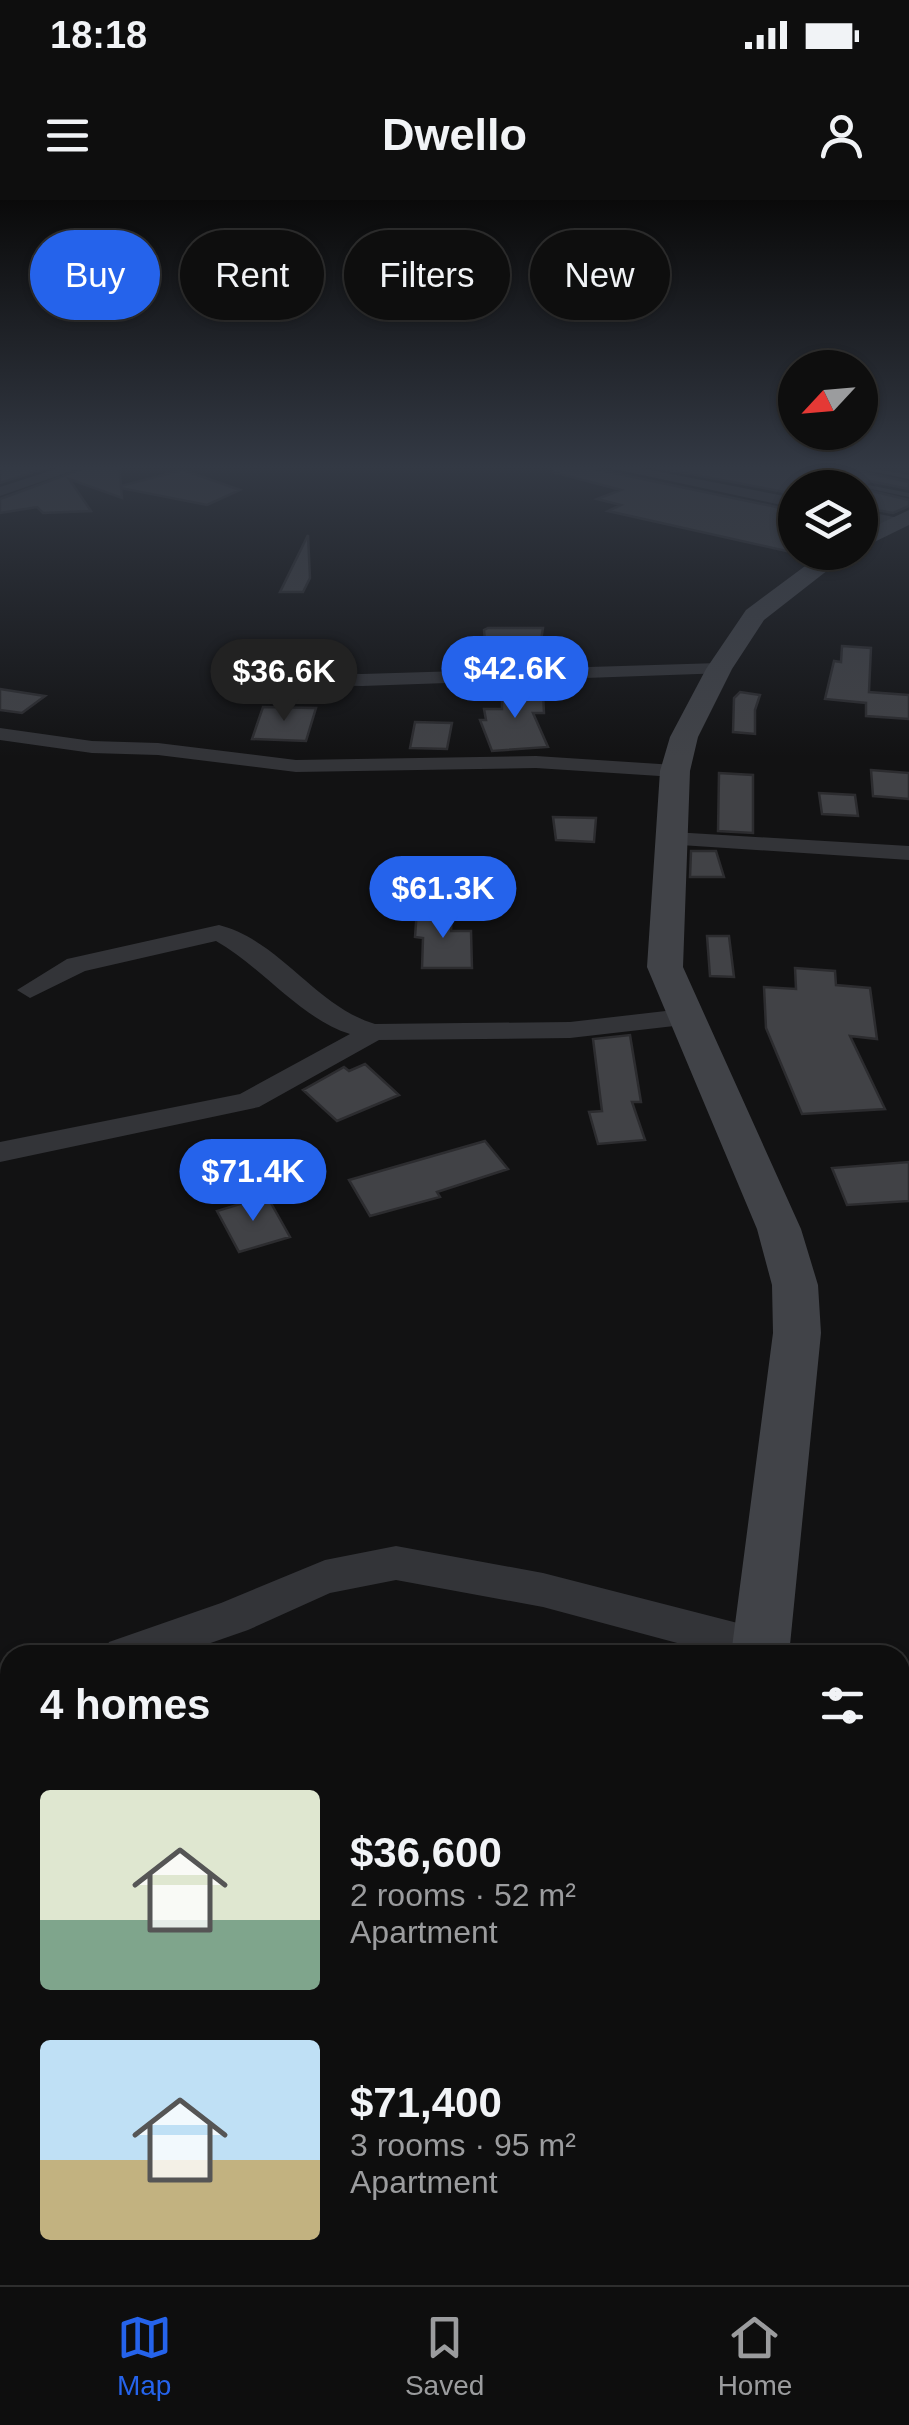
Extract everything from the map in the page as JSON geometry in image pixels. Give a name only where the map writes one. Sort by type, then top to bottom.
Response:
[{"type":"street","points":[[762,1645],[797,1334],[794,1285],[778,1229],[665,967],[675,771],[684,737],[718,669],[762,607],[814,570]]},
{"type":"street","points":[[247,677],[362,680],[718,669]]},
{"type":"street","points":[[0,734],[92,747],[158,750],[296,766],[536,762],[675,771]]},
{"type":"street","points":[[674,839],[745,841],[852,855],[909,853]]},
{"type":"street","points":[[30,990],[76,965],[218,933],[256,953],[337,1020],[373,1032],[570,1030],[684,1018]]},
{"type":"street","points":[[0,1152],[250,1101],[373,1032]]},
{"type":"street","points":[[153,1645],[233,1617],[325,1577],[396,1563],[543,1590],[740,1645]]},
{"type":"building","points":[[295,562],[309,562],[310,578],[303,592],[280,592]]},
{"type":"building","points":[[543,628],[537,665],[487,664],[484,630]]},
{"type":"building","points":[[842,646],[871,648],[869,692],[909,695],[909,719],[866,716],[866,703],[825,699],[834,661],[841,662]]},
{"type":"building","points":[[502,687],[543,692],[544,713],[533,713],[548,747],[492,751],[480,720],[486,720],[484,709],[502,709]]},
{"type":"building","points":[[0,689],[45,696],[22,713],[0,710]]},
{"type":"building","points":[[740,692],[760,695],[755,710],[755,734],[733,732],[734,698]]},
{"type":"building","points":[[263,707],[316,708],[306,741],[252,739]]},
{"type":"building","points":[[415,722],[452,723],[447,749],[410,748]]},
{"type":"building","points":[[871,770],[909,773],[909,799],[873,796]]},
{"type":"building","points":[[719,773],[753,775],[753,833],[718,831]]},
{"type":"building","points":[[819,793],[855,795],[858,816],[822,814]]},
{"type":"building","points":[[553,817],[596,818],[594,842],[556,840]]},
{"type":"building","points":[[691,851],[716,851],[724,877],[690,877]]},
{"type":"building","points":[[417,909],[452,910],[451,931],[471,931],[472,968],[422,968],[423,938],[415,937]]},
{"type":"building","points":[[707,936],[729,936],[734,977],[710,976]]},
{"type":"building","points":[[795,968],[835,971],[836,985],[870,988],[877,1039],[850,1036],[885,1109],[802,1114],[766,1028],[764,987],[796,989]]},
{"type":"building","points":[[630,1035],[641,1102],[632,1102],[645,1140],[598,1144],[589,1112],[602,1111],[593,1039]]},
{"type":"building","points":[[365,1064],[399,1095],[337,1121],[303,1090],[344,1067],[349,1071]]},
{"type":"building","points":[[485,1141],[508,1169],[437,1192],[440,1197],[370,1216],[349,1180]]},
{"type":"building","points":[[909,1162],[909,1201],[847,1205],[832,1168]]},
{"type":"building","points":[[267,1196],[290,1237],[239,1252],[217,1211]]}]
